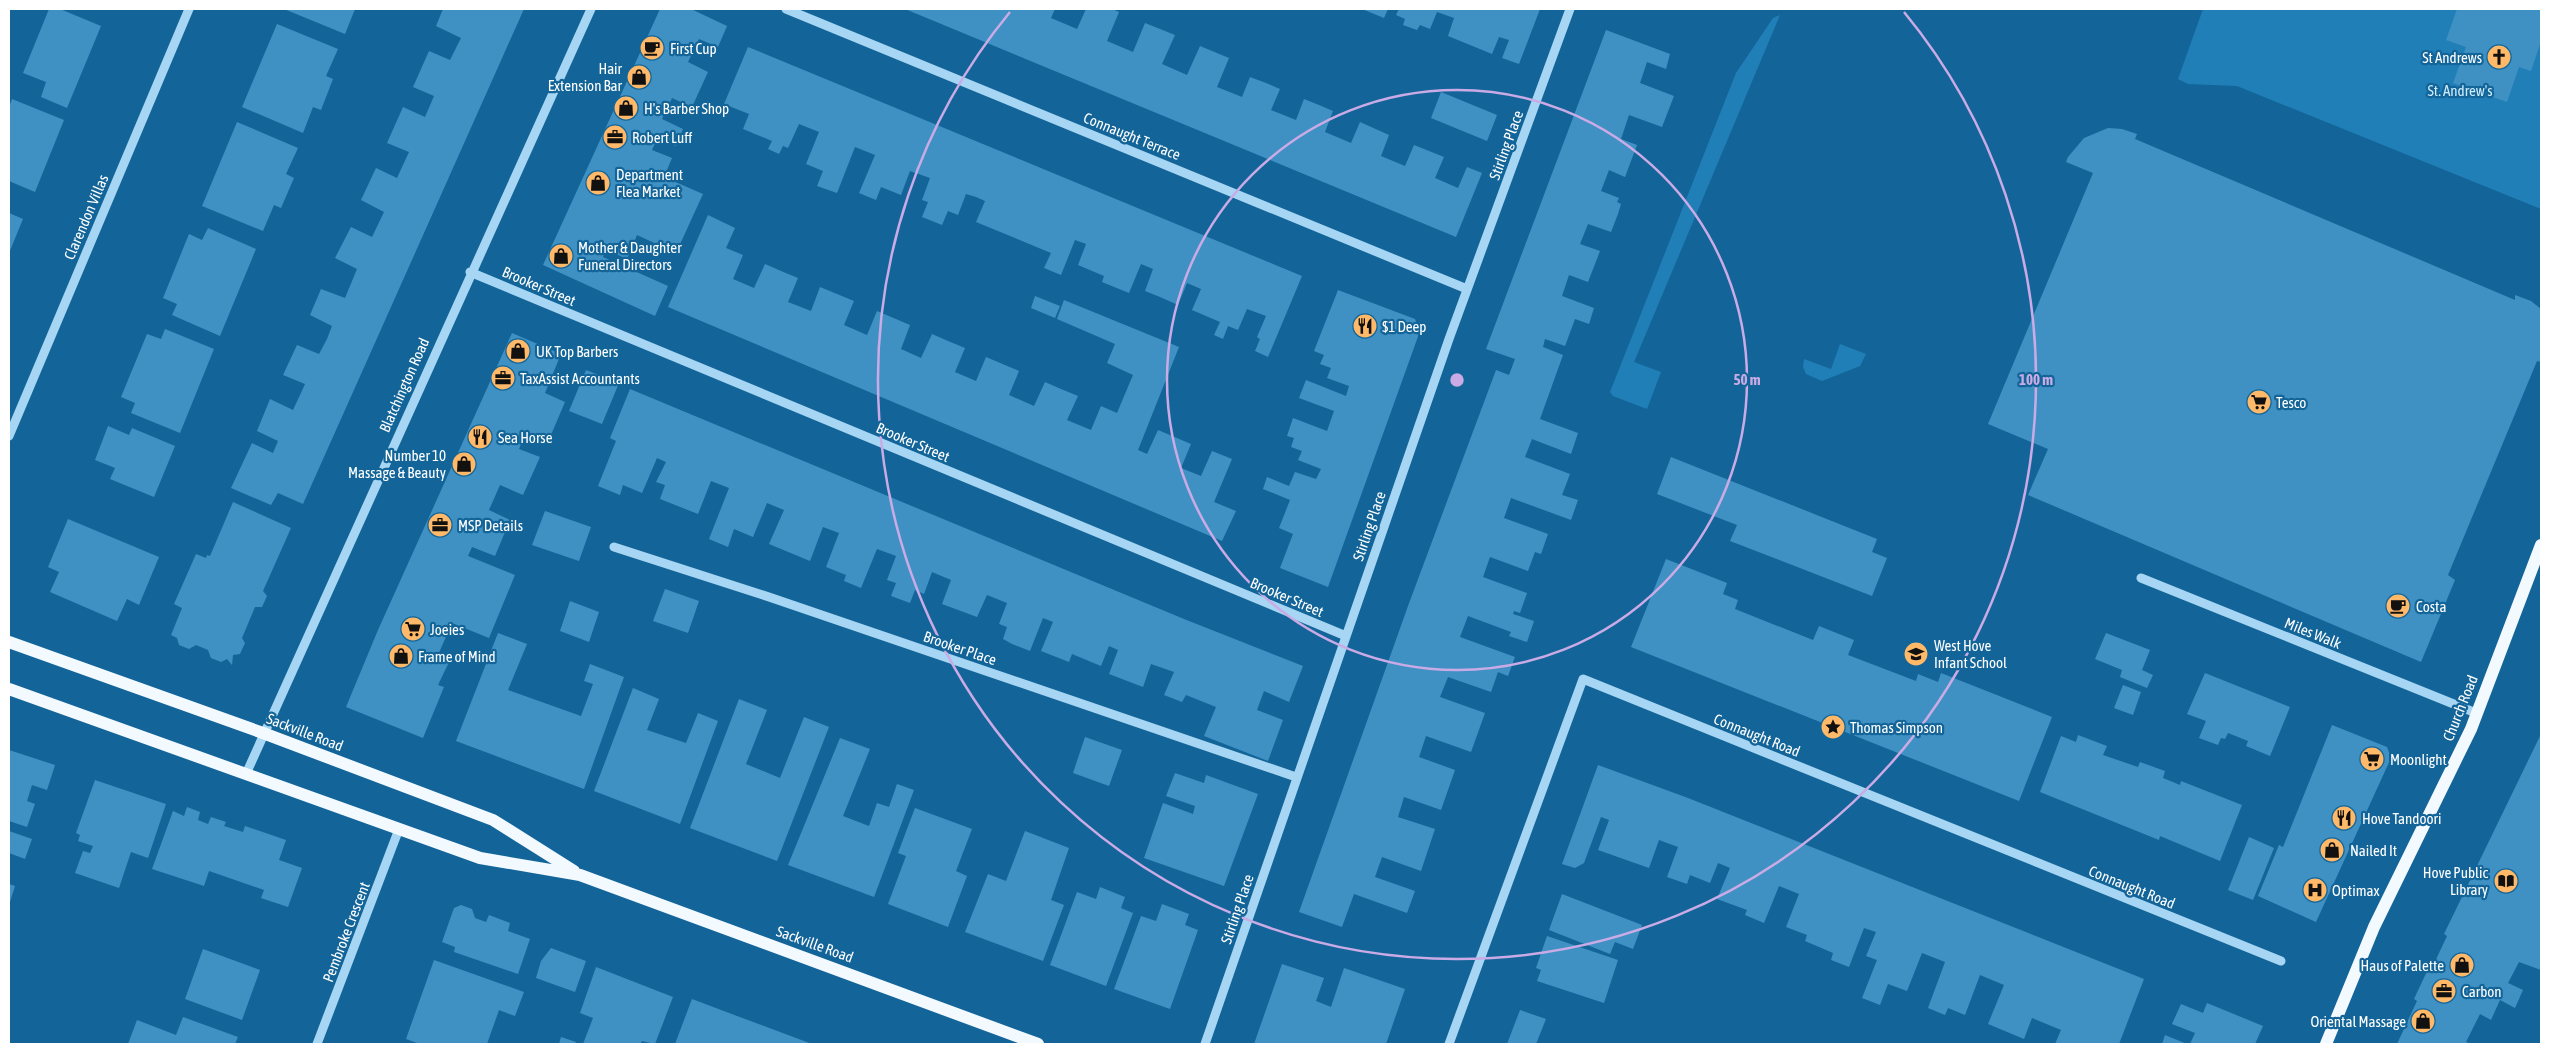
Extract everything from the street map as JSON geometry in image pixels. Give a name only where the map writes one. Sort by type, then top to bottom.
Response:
[{"type":"main road","name":"Church Road","points":[[2326,1044],[2374,927],[2471,729],[2541,545]]},
{"type":"main road","name":"Sackville Road","points":[[9,642],[263,733],[493,820],[580,875]]},
{"type":"main road","name":"Sackville Road","points":[[9,689],[480,858],[580,875],[1038,1044]]},
{"type":"street","name":"Clarendon Villas","points":[[9,436],[189,9]]},
{"type":"street","name":"Blatchington Road","points":[[246,774],[470,272],[590,9]]},
{"type":"street","name":"Connaught Terrace","points":[[786,9],[1467,289]]},
{"type":"street","name":"Stirling Place","points":[[1205,1044],[1296,777],[1467,289],[1570,9]]},
{"type":"street","name":"Brooker Street","points":[[470,272],[1346,636]]},
{"type":"street","name":"Brooker Place","points":[[614,547],[769,597],[1296,777]]},
{"type":"street","name":"Miles Walk","points":[[2141,578],[2476,713]]},
{"type":"street","name":"Connaught Road","points":[[1449,1044],[1583,679],[2281,962]]},
{"type":"street","name":"Pembroke Crescent","points":[[317,1044],[399,830]]},
{"type":"green space","name":"St. Andrew's","points":[[2203,9],[2541,9],[2541,209],[2237,86],[2188,84],[2178,79]]},
{"type":"green space","points":[[1780,15],[1634,362],[1661,372],[1647,409],[1613,396],[1610,392],[1736,73],[1773,18]]},
{"type":"green space","points":[[1840,344],[1866,354],[1860,366],[1822,381],[1806,374],[1803,367],[1804,359],[1831,369]]},
{"type":"building","points":[[49,9],[60,9],[101,26],[67,108],[41,97],[46,82],[23,73]]},
{"type":"building","points":[[284,9],[355,9],[345,34]]},
{"type":"building","points":[[443,9],[524,9],[303,504],[278,493],[271,505],[231,488],[252,443],[273,453],[278,441],[257,431],[270,399],[293,410],[300,395],[305,384],[283,375],[297,345],[319,354],[327,339],[332,326],[310,315],[321,289],[345,298],[357,269],[335,258],[351,227],[372,237],[384,212],[361,200],[376,168],[397,178],[409,152],[387,143],[403,107],[425,117],[434,96],[413,87],[429,51],[450,60],[461,38],[436,26]]},
{"type":"building","points":[[660,9],[691,9],[727,26],[718,47],[699,39],[688,62],[708,72],[692,107],[672,98],[662,119],[683,129],[676,146],[657,139],[652,150],[672,158],[664,177],[703,194],[676,253],[637,235],[627,259],[605,249],[603,257],[668,286],[655,316],[543,265]]},
{"type":"building","points":[[905,9],[1055,9],[1051,18],[1077,29],[1086,9],[1112,9],[1119,12],[1107,41],[1133,52],[1145,23],[1175,35],[1162,64],[1187,75],[1200,46],[1229,58],[1217,87],[1242,97],[1250,77],[1266,83],[1280,89],[1271,110],[1296,120],[1304,99],[1319,105],[1333,111],[1325,132],[1351,143],[1360,122],[1389,135],[1381,156],[1405,166],[1414,145],[1444,157],[1435,178],[1458,188],[1467,167],[1482,173],[1456,237]]},
{"type":"building","points":[[1362,9],[1388,9],[1384,18]]},
{"type":"building","points":[[1399,9],[1540,9],[1519,64],[1502,58],[1509,40],[1499,37],[1492,54],[1448,36],[1454,18],[1437,12],[1430,29],[1420,25],[1417,30],[1403,25],[1405,19],[1396,15]]},
{"type":"building","name":"St Andrews","points":[[2457,9],[2541,9],[2541,41],[2531,71],[2519,67],[2507,102],[2453,83],[2466,47],[2446,40]]},
{"type":"building","points":[[277,24],[338,49],[326,76],[333,79],[321,110],[313,107],[303,133],[242,107]]},
{"type":"building","points":[[1606,30],[1670,54],[1666,69],[1647,62],[1640,83],[1674,96],[1662,127],[1629,115],[1621,139],[1637,145],[1625,177],[1609,170],[1601,191],[1619,198],[1617,202],[1621,204],[1618,214],[1611,232],[1588,224],[1580,244],[1600,251],[1588,282],[1569,275],[1562,296],[1594,308],[1589,324],[1575,319],[1565,346],[1545,339],[1543,347],[1563,355],[1540,419],[1578,433],[1571,454],[1532,439],[1525,457],[1570,474],[1562,495],[1578,500],[1571,520],[1511,498],[1504,518],[1548,534],[1541,554],[1535,552],[1528,571],[1490,557],[1483,577],[1527,593],[1520,613],[1514,611],[1513,614],[1534,621],[1527,642],[1509,636],[1511,632],[1468,616],[1460,637],[1515,657],[1508,676],[1498,672],[1491,692],[1448,677],[1440,697],[1485,713],[1471,752],[1426,736],[1419,757],[1455,770],[1441,810],[1404,797],[1398,817],[1435,829],[1421,871],[1382,857],[1375,877],[1415,891],[1407,913],[1354,894],[1342,927],[1299,912],[1408,606],[1496,370],[1509,375],[1515,359],[1486,349]]},
{"type":"building","points":[[748,47],[1302,276],[1268,357],[1255,351],[1260,339],[1257,337],[1266,316],[1247,309],[1238,330],[1228,326],[1223,339],[1214,335],[1220,322],[1192,310],[1201,289],[1187,283],[1178,305],[1145,291],[1153,269],[1141,264],[1129,293],[1102,282],[1104,276],[1078,265],[1086,244],[1075,240],[1061,275],[1044,268],[1051,253],[976,222],[985,201],[976,197],[966,194],[958,215],[948,211],[942,225],[922,217],[928,202],[922,200],[930,178],[910,171],[901,195],[881,187],[876,200],[859,193],[875,155],[855,147],[837,193],[817,186],[823,171],[806,164],[819,132],[799,124],[788,148],[783,146],[779,154],[768,149],[772,141],[743,129],[749,114],[724,104]]},
{"type":"building","points":[[1441,92],[1497,115],[1487,141],[1431,118]]},
{"type":"building","points":[[12,99],[64,120],[35,192],[9,181],[9,107]]},
{"type":"building","points":[[237,122],[298,148],[286,174],[294,178],[281,208],[274,205],[263,231],[202,206]]},
{"type":"building","name":"Tesco","points":[[2108,128],[2122,129],[2137,134],[2135,139],[2515,300],[2515,295],[2531,301],[2541,309],[2541,362],[2537,361],[2448,575],[2455,580],[2421,662],[2028,495],[2048,449],[1988,424],[2093,173],[2066,162],[2068,157],[2084,138]]},
{"type":"building","points":[[9,213],[23,219],[9,253]]},
{"type":"building","points":[[708,215],[735,228],[726,248],[743,255],[733,279],[754,288],[765,264],[798,278],[788,302],[811,311],[820,287],[854,301],[844,325],[867,335],[877,311],[910,325],[901,349],[921,358],[932,334],[965,348],[955,372],[976,381],[986,357],[1019,371],[1009,395],[1034,406],[1045,382],[1078,396],[1067,420],[1091,430],[1101,406],[1117,413],[1133,375],[1107,363],[1115,344],[1057,319],[1064,300],[1179,347],[1138,450],[1147,454],[1158,430],[1191,444],[1181,468],[1201,476],[1212,451],[1232,459],[1214,502],[1236,511],[1222,541],[668,307]]},
{"type":"building","points":[[208,228],[256,249],[220,336],[172,315],[177,304],[163,298],[189,234],[202,240]]},
{"type":"building","points":[[1338,290],[1415,319],[1420,331],[1328,587],[1280,568],[1293,534],[1279,528],[1290,500],[1263,489],[1267,477],[1289,486],[1295,472],[1316,479],[1321,469],[1298,460],[1302,451],[1291,447],[1294,438],[1287,436],[1293,418],[1327,431],[1334,411],[1299,398],[1306,380],[1346,396],[1349,386],[1327,378],[1331,368],[1320,364],[1324,355],[1314,351]]},
{"type":"building","points":[[1035,296],[1060,306],[1055,318],[1031,308]]},
{"type":"building","points":[[165,329],[214,349],[180,433],[131,413],[135,403],[121,397],[147,334],[161,339]]},
{"type":"building","points":[[512,333],[561,354],[545,393],[565,402],[548,442],[526,432],[519,449],[540,457],[523,495],[500,485],[489,510],[510,520],[495,556],[472,547],[468,556],[515,575],[489,638],[452,623],[438,655],[450,660],[438,685],[444,687],[423,738],[346,707],[378,630]]},
{"type":"building","points":[[586,370],[619,383],[602,424],[569,411]]},
{"type":"building","points":[[630,389],[1184,619],[1303,666],[1289,702],[1264,691],[1257,710],[1283,720],[1268,761],[1204,736],[1216,707],[1186,695],[1182,702],[1164,695],[1174,672],[1151,664],[1143,687],[1109,674],[1118,650],[1109,646],[1101,666],[1072,654],[1069,662],[1041,651],[1053,622],[1043,618],[1030,651],[1012,644],[1003,639],[1007,627],[999,624],[1007,603],[987,595],[977,617],[942,604],[951,580],[932,572],[924,594],[915,590],[910,603],[891,596],[896,583],[887,580],[896,556],[877,549],[861,588],[844,581],[846,575],[826,567],[839,533],[823,527],[810,561],[769,544],[784,510],[767,503],[753,537],[734,529],[728,547],[709,539],[729,488],[711,481],[698,514],[660,499],[665,485],[656,482],[666,462],[657,458],[642,493],[623,485],[620,495],[598,486],[616,441],[610,438]]},
{"type":"building","points":[[108,426],[129,435],[132,428],[175,446],[154,497],[110,479],[115,468],[95,460]]},
{"type":"building","points":[[1671,457],[1877,539],[1872,552],[1887,558],[1872,596],[1730,541],[1737,525],[1657,494]]},
{"type":"building","points":[[233,502],[291,528],[263,591],[267,596],[262,607],[255,607],[242,638],[245,643],[240,654],[233,655],[232,665],[227,659],[221,662],[211,658],[208,650],[196,645],[189,649],[179,645],[177,638],[171,635],[182,608],[174,604],[196,554],[206,558],[207,555],[210,556]]},
{"type":"building","points":[[545,511],[591,527],[579,561],[532,545]]},
{"type":"building","points":[[68,519],[159,557],[139,605],[127,599],[117,621],[50,592],[59,572],[48,567]]},
{"type":"building","points":[[1666,559],[1727,583],[1723,594],[1738,600],[1735,609],[1813,640],[1819,626],[1854,640],[1848,655],[1916,681],[1918,674],[1938,682],[1941,673],[2052,717],[2019,801],[1631,647]]},
{"type":"building","points":[[665,589],[699,601],[688,633],[653,621]]},
{"type":"building","points":[[570,601],[599,612],[589,642],[560,631]]},
{"type":"building","points":[[498,633],[527,644],[508,690],[581,716],[593,684],[584,681],[590,664],[624,677],[584,789],[456,741]]},
{"type":"building","points":[[2106,633],[2150,650],[2142,670],[2153,675],[2147,688],[2120,677],[2122,670],[2095,659]]},
{"type":"building","points":[[2205,673],[2290,707],[2270,756],[2246,746],[2248,741],[2228,733],[2225,739],[2221,738],[2218,745],[2199,738],[2206,721],[2187,714]]},
{"type":"building","points":[[2123,685],[2141,692],[2133,715],[2114,708]]},
{"type":"building","points":[[633,688],[659,699],[647,730],[686,743],[698,713],[718,721],[680,824],[594,791]]},
{"type":"building","points":[[739,699],[767,710],[746,764],[780,778],[804,717],[829,727],[777,861],[690,828]]},
{"type":"building","points":[[2332,725],[2387,747],[2391,758],[2316,922],[2258,896],[2279,845],[2283,847]]},
{"type":"building","points":[[2541,734],[2541,970],[2519,962],[2508,983],[2523,990],[2515,1008],[2500,1000],[2491,1020],[2480,1014],[2466,1042],[2472,1044],[2397,1044],[2417,1001],[2414,999],[2429,967],[2432,968],[2447,936],[2444,934]]},
{"type":"building","points":[[2078,735],[2107,746],[2103,755],[2138,767],[2140,762],[2165,771],[2163,778],[2180,785],[2181,781],[2242,805],[2220,861],[2160,836],[2159,840],[2040,792],[2061,736],[2076,742]]},
{"type":"building","points":[[1085,737],[1122,750],[1109,786],[1073,773]]},
{"type":"building","points":[[840,738],[870,749],[843,816],[869,826],[877,803],[889,807],[897,784],[914,790],[874,897],[788,865]]},
{"type":"building","points":[[9,750],[55,765],[47,790],[32,785],[27,801],[35,804],[27,827],[9,821]]},
{"type":"building","points":[[1598,765],[1688,798],[2144,979],[2119,1044],[2055,1044],[2061,1030],[2032,1018],[2024,1039],[1988,1024],[2004,985],[1980,975],[1965,1015],[1948,1008],[1945,1015],[1928,1008],[1945,962],[1922,953],[1907,991],[1888,984],[1880,1005],[1862,998],[1877,960],[1866,956],[1876,932],[1864,928],[1849,967],[1831,960],[1833,953],[1805,941],[1807,935],[1786,927],[1799,894],[1779,886],[1764,923],[1745,915],[1747,910],[1717,899],[1730,868],[1718,863],[1710,883],[1690,875],[1687,884],[1667,877],[1678,847],[1659,840],[1649,868],[1598,850],[1609,820],[1601,817],[1584,863],[1575,868],[1562,864]]},
{"type":"building","points":[[1175,773],[1204,783],[1206,775],[1258,794],[1224,886],[1144,858],[1163,803],[1193,814],[1195,806],[1166,796]]},
{"type":"building","points":[[95,780],[166,804],[148,858],[131,852],[119,888],[75,873],[83,851],[90,853],[93,846],[78,841],[80,835],[76,833]]},
{"type":"building","points":[[187,807],[200,812],[198,820],[208,824],[211,817],[226,822],[224,826],[243,832],[245,826],[286,840],[279,860],[302,868],[288,907],[261,898],[264,890],[209,871],[204,886],[152,869],[173,811],[184,816]]},
{"type":"building","points":[[915,808],[972,829],[956,871],[967,876],[948,927],[888,904],[906,856],[898,853]]},
{"type":"building","points":[[9,831],[32,839],[25,859],[9,853]]},
{"type":"building","points":[[1025,831],[1069,848],[1051,900],[1064,905],[1043,961],[965,932],[988,874],[1006,881]]},
{"type":"building","points":[[2249,837],[2274,848],[2253,900],[2228,890]]},
{"type":"building","points":[[9,884],[15,886],[9,905]]},
{"type":"building","points":[[1100,887],[1125,897],[1121,908],[1133,913],[1106,986],[1050,965],[1077,892],[1096,899]]},
{"type":"building","points":[[1562,894],[1642,925],[1633,949],[1615,942],[1610,954],[1549,930]]},
{"type":"building","points":[[1162,904],[1189,914],[1185,925],[1198,930],[1170,1009],[1114,989],[1141,916],[1156,921]]},
{"type":"building","points":[[461,905],[472,909],[475,918],[486,922],[489,915],[510,923],[508,931],[530,939],[518,974],[454,952],[455,947],[442,942],[454,908]]},
{"type":"building","points":[[1547,936],[1618,960],[1604,1003],[1537,981],[1541,970],[1536,968]]},
{"type":"building","points":[[551,948],[586,961],[575,992],[536,978],[541,961]]},
{"type":"building","points":[[203,949],[260,970],[242,1020],[185,999]]},
{"type":"building","points":[[434,960],[524,992],[515,1016],[499,1010],[487,1044],[420,1044],[406,1039]]},
{"type":"building","points":[[1282,964],[1324,978],[1316,1001],[1331,1007],[1344,968],[1405,989],[1386,1044],[1254,1044]]},
{"type":"building","points":[[596,967],[673,997],[655,1044],[642,1041],[640,1044],[583,1044],[593,1018],[580,1013]]},
{"type":"building","points":[[692,999],[737,1016],[812,1044],[675,1044]]},
{"type":"building","points":[[2207,1003],[2263,1026],[2255,1044],[2190,1044],[2195,1033],[2172,1024],[2181,1004],[2203,1013]]},
{"type":"building","points":[[1520,1010],[1546,1019],[1536,1044],[1507,1044]]},
{"type":"building","points":[[183,1017],[238,1037],[235,1044],[128,1044],[137,1020],[176,1035]]},
{"type":"building","points":[[2165,1035],[2187,1044],[2162,1044]]},
{"type":"building","points":[[561,1037],[576,1042],[575,1044],[559,1044]]},
{"type":"place","name":"First Cup","points":[[652,48]]},
{"type":"place","name":"St Andrews","points":[[2499,57]]},
{"type":"place","name":"Hair Extension Bar","points":[[639,77]]},
{"type":"place","name":"H's Barber Shop","points":[[626,108]]},
{"type":"place","name":"Robert Luff","points":[[615,137]]},
{"type":"place","name":"Department Flea Market","points":[[598,183]]},
{"type":"place","name":"Mother & Daughter Funeral Directors","points":[[561,256]]},
{"type":"place","name":"$1 Deep","points":[[1365,326]]},
{"type":"place","name":"UK Top Barbers","points":[[518,351]]},
{"type":"place","name":"TaxAssist Accountants","points":[[503,378]]},
{"type":"place","name":"Tesco","points":[[2259,402]]},
{"type":"place","name":"Sea Horse","points":[[480,437]]},
{"type":"place","name":"Number 10 Massage & Beauty","points":[[464,464]]},
{"type":"place","name":"MSP Details","points":[[440,525]]},
{"type":"place","name":"Costa","points":[[2398,606]]},
{"type":"place","name":"Joeies","points":[[413,629]]},
{"type":"place","name":"West Hove Infant School","points":[[1916,654]]},
{"type":"place","name":"Frame of Mind","points":[[401,656]]},
{"type":"place","name":"Thomas Simpson","points":[[1833,727]]},
{"type":"place","name":"Moonlight","points":[[2372,759]]},
{"type":"place","name":"Hove Tandoori","points":[[2344,818]]},
{"type":"place","name":"Nailed It","points":[[2332,850]]},
{"type":"place","name":"Hove Public Library","points":[[2506,881]]},
{"type":"place","name":"Optimax","points":[[2315,890]]},
{"type":"place","name":"Haus of Palette","points":[[2462,965]]},
{"type":"place","name":"Carbon","points":[[2444,991]]},
{"type":"place","name":"Oriental Massage","points":[[2423,1021]]}]
